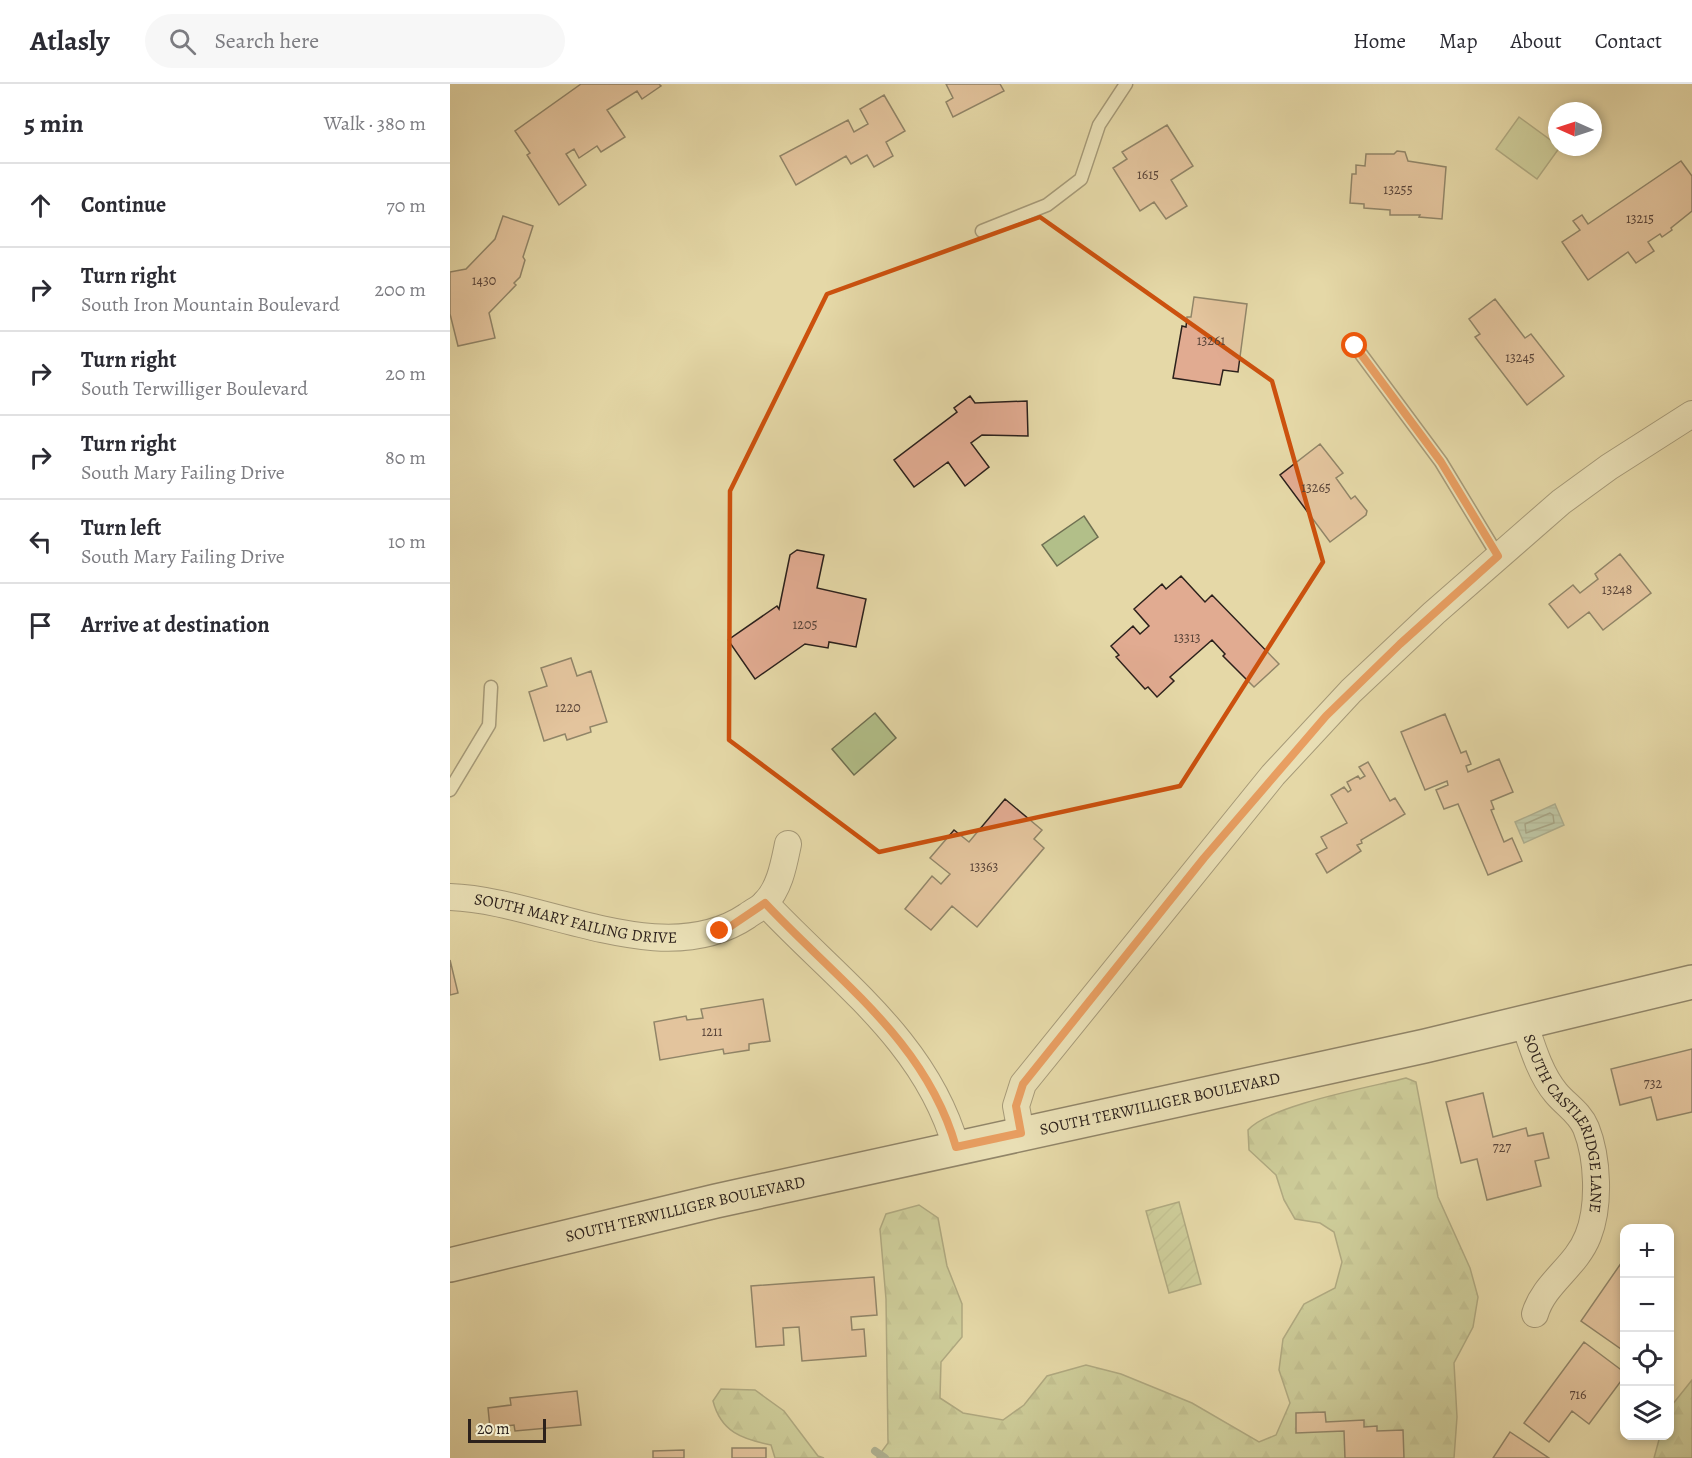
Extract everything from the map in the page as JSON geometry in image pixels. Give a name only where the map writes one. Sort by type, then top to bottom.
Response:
[{"type":"main road","name":"SOUTH TERWILLIGER BOULEVARD","points":[[450,1265],[956,1147],[1524,1022],[1692,982]]},
{"type":"street","points":[[1021,1133],[1016,1106],[1023,1084],[1227,831],[1326,716],[1400,644],[1498,556],[1585,483],[1692,414]]},
{"type":"street","name":"SOUTH MARY FAILING DRIVE","points":[[450,897],[476,898],[583,925],[650,936],[674,937],[720,931],[765,903],[782,872],[788,844]]},
{"type":"street","points":[[765,903],[904,1043],[946,1114],[956,1147]]},
{"type":"street","name":"SOUTH CASTLERIDGE LANE","points":[[1524,1022],[1533,1049],[1549,1083],[1580,1118],[1586,1129],[1597,1185],[1596,1211],[1580,1256],[1544,1293],[1535,1314]]},
{"type":"lane","points":[[982,231],[1047,205],[1081,179],[1099,126],[1126,84]]},
{"type":"lane","points":[[1355,346],[1441,462],[1498,556]]},
{"type":"lane","points":[[450,790],[489,725],[491,687]]},
{"type":"highlighted area","points":[[1040,217],[1272,381],[1323,562],[1180,786],[879,852],[729,740],[730,491],[827,294]]},
{"type":"green space","points":[[1519,117],[1548,138],[1548,156],[1554,156],[1537,179],[1496,149]]},
{"type":"green space","points":[[1084,516],[1098,537],[1057,566],[1042,545]]},
{"type":"green space","points":[[875,713],[896,738],[854,775],[832,749]]},
{"type":"green space","points":[[1406,1078],[1416,1082],[1438,1197],[1470,1268],[1478,1297],[1473,1327],[1454,1363],[1457,1417],[1454,1458],[877,1458],[888,1443],[886,1299],[880,1229],[886,1214],[919,1205],[938,1218],[947,1266],[962,1304],[962,1337],[941,1362],[940,1398],[963,1413],[1003,1420],[1024,1405],[1047,1376],[1086,1365],[1121,1374],[1192,1403],[1259,1442],[1276,1435],[1290,1403],[1279,1370],[1283,1339],[1304,1304],[1335,1288],[1342,1262],[1334,1232],[1320,1223],[1295,1219],[1284,1200],[1276,1175],[1249,1150],[1248,1130],[1260,1121],[1298,1105]]},
{"type":"green space","points":[[1179,1202],[1201,1284],[1169,1293],[1146,1211]]},
{"type":"green space","points":[[1692,1380],[1692,1458],[1654,1458],[1659,1440],[1674,1440],[1674,1402]]},
{"type":"green space","points":[[721,1389],[755,1390],[784,1411],[818,1456],[824,1458],[775,1458],[771,1445],[742,1437],[734,1432],[721,1420],[713,1401]]},
{"type":"water","points":[[1555,804],[1564,825],[1524,843],[1515,822]]},
{"type":"building","points":[[581,84],[659,84],[661,86],[642,99],[637,91],[607,110],[625,137],[601,152],[597,146],[579,158],[574,149],[566,154],[586,185],[559,205],[527,155],[530,153],[515,131]]},
{"type":"building","points":[[946,84],[1000,84],[1004,91],[953,117],[946,102],[953,98]]},
{"type":"building","points":[[884,95],[905,131],[886,142],[893,156],[874,167],[867,155],[851,164],[846,156],[796,185],[780,156],[848,120],[854,132],[868,124],[860,109]]},
{"type":"building","points":[[1167,125],[1193,166],[1171,180],[1187,206],[1166,219],[1154,202],[1140,211],[1113,168],[1127,159],[1122,152]]},
{"type":"building","points":[[1397,151],[1405,152],[1408,161],[1446,167],[1442,219],[1419,217],[1420,215],[1390,215],[1390,210],[1364,208],[1364,204],[1350,203],[1352,174],[1356,174],[1356,165],[1365,166],[1366,154],[1394,154]]},
{"type":"building","points":[[1681,161],[1692,176],[1692,211],[1671,228],[1672,230],[1648,242],[1654,251],[1636,263],[1628,252],[1588,280],[1562,242],[1580,230],[1573,221],[1582,215],[1588,224]]},
{"type":"building","points":[[503,216],[533,226],[523,257],[525,260],[520,277],[514,283],[516,285],[489,313],[495,338],[458,346],[450,314],[450,272],[466,269],[495,239]]},
{"type":"building","points":[[1194,297],[1247,304],[1238,372],[1223,370],[1220,385],[1173,378],[1182,326],[1186,327],[1187,317],[1191,317]]},
{"type":"building","points":[[1495,299],[1525,338],[1531,334],[1564,376],[1527,405],[1475,337],[1480,334],[1469,319]]},
{"type":"building","points":[[970,396],[975,403],[1027,401],[1028,436],[982,435],[971,443],[989,467],[965,486],[948,462],[914,487],[894,460],[957,412],[954,408]]},
{"type":"building","points":[[1320,444],[1343,473],[1336,478],[1351,499],[1355,496],[1367,511],[1366,515],[1330,542],[1280,475]]},
{"type":"building","points":[[797,550],[824,555],[817,588],[866,599],[856,647],[829,642],[828,648],[805,644],[755,679],[728,640],[777,606],[779,609],[790,555]]},
{"type":"building","points":[[1620,554],[1651,593],[1603,630],[1589,612],[1568,628],[1549,604],[1573,585],[1580,593],[1598,579],[1595,574]]},
{"type":"building","points":[[1181,576],[1205,602],[1212,595],[1279,664],[1254,687],[1223,656],[1225,654],[1212,640],[1170,677],[1174,681],[1157,697],[1148,687],[1145,689],[1116,657],[1119,655],[1111,646],[1133,626],[1140,634],[1149,626],[1134,609],[1162,584],[1166,589]]},
{"type":"building","points":[[571,658],[577,676],[591,671],[607,722],[590,727],[591,732],[567,740],[565,734],[544,741],[529,692],[547,686],[541,668]]},
{"type":"building","points":[[1445,714],[1461,753],[1466,751],[1471,764],[1466,766],[1468,772],[1499,759],[1513,792],[1491,801],[1494,809],[1491,810],[1504,842],[1512,838],[1522,861],[1488,875],[1458,804],[1444,809],[1436,790],[1448,785],[1447,781],[1425,790],[1401,732]]},
{"type":"building","points":[[1368,762],[1390,801],[1395,798],[1405,814],[1361,840],[1362,843],[1357,845],[1361,851],[1327,873],[1316,854],[1327,848],[1321,837],[1347,823],[1331,795],[1344,787],[1348,792],[1351,790],[1347,782],[1358,776],[1360,779],[1365,776],[1359,767]]},
{"type":"building","points":[[1005,799],[1042,830],[1034,839],[1044,848],[977,927],[952,906],[931,930],[905,909],[932,876],[941,884],[950,874],[930,858],[954,830],[969,842]]},
{"type":"building","points":[[450,960],[458,993],[450,995]]},
{"type":"building","points":[[763,999],[770,1041],[749,1044],[749,1050],[724,1054],[723,1049],[660,1060],[654,1022],[686,1016],[687,1020],[703,1018],[701,1009]]},
{"type":"building","points":[[1692,1049],[1692,1112],[1657,1120],[1651,1097],[1620,1105],[1611,1069]]},
{"type":"building","points":[[1483,1093],[1493,1137],[1526,1128],[1528,1136],[1543,1133],[1549,1158],[1535,1161],[1541,1186],[1487,1200],[1477,1159],[1461,1163],[1446,1102]]},
{"type":"building","points":[[1620,1265],[1620,1348],[1581,1321]]},
{"type":"building","points":[[874,1277],[877,1315],[851,1317],[852,1330],[864,1329],[866,1356],[802,1361],[799,1327],[783,1328],[784,1345],[756,1347],[751,1286]]},
{"type":"building","points":[[1584,1342],[1620,1369],[1620,1382],[1589,1424],[1572,1411],[1549,1442],[1524,1423]]},
{"type":"building","points":[[577,1391],[581,1425],[515,1431],[514,1425],[490,1428],[488,1408],[511,1405],[510,1398]]},
{"type":"building","points":[[1325,1412],[1326,1422],[1364,1420],[1364,1427],[1377,1426],[1377,1431],[1403,1430],[1404,1458],[1345,1458],[1344,1431],[1296,1433],[1296,1413]]},
{"type":"building","points":[[1510,1432],[1549,1458],[1493,1458]]},
{"type":"building","points":[[732,1448],[766,1448],[766,1458],[732,1458]]},
{"type":"building","points":[[684,1450],[684,1458],[653,1458],[653,1451]]},
{"type":"waterway","points":[[875,1451],[885,1458]]},
{"type":"route","points":[[720,931],[765,903],[878,1014],[904,1043],[946,1114],[956,1147],[1021,1133],[1016,1106],[1023,1084],[1273,775],[1351,690],[1498,556],[1441,462],[1355,346]]}]
